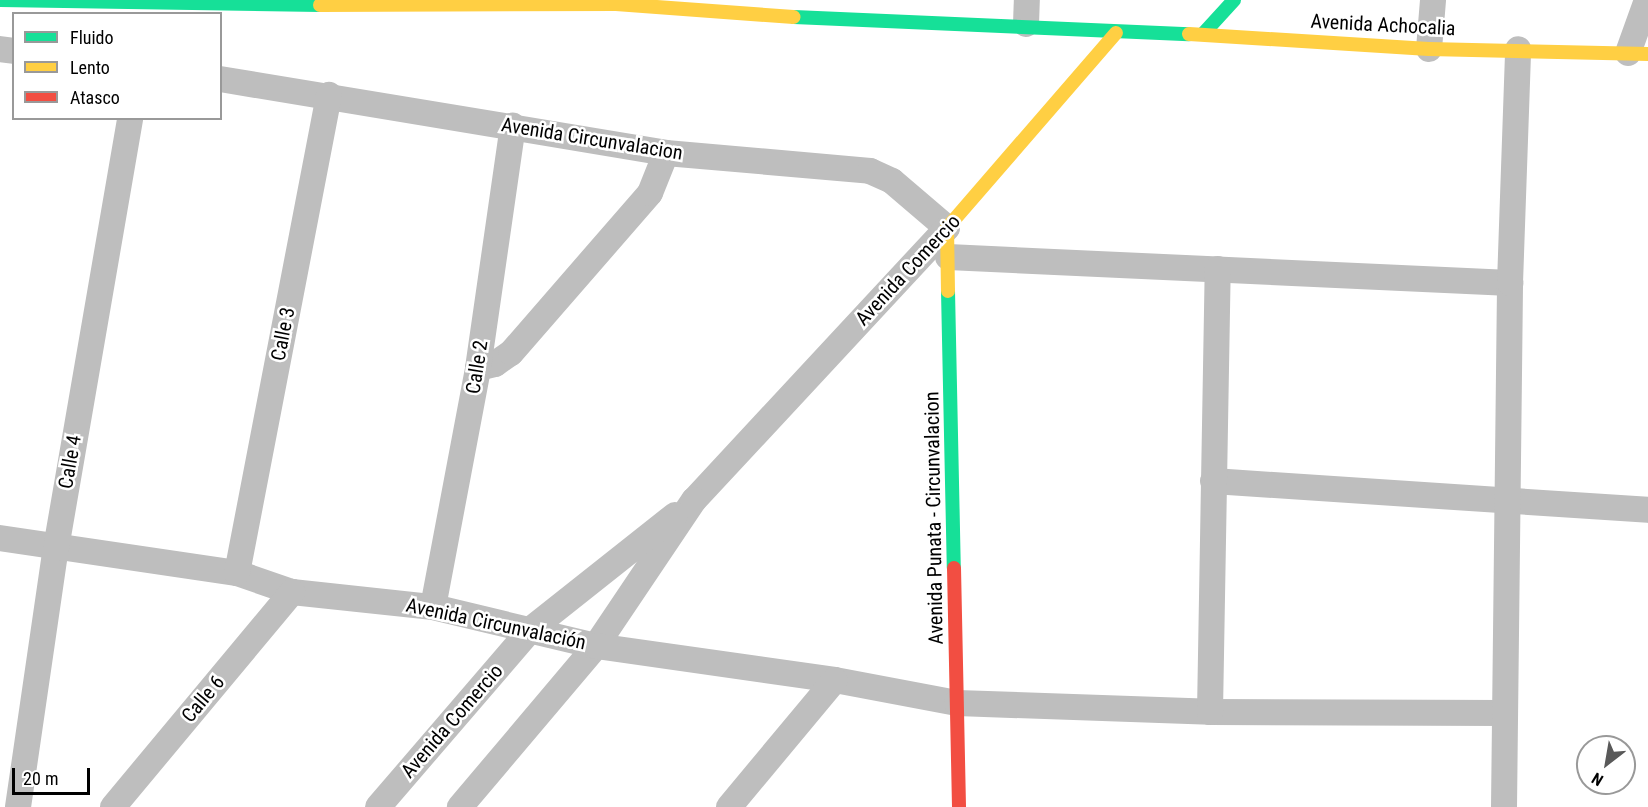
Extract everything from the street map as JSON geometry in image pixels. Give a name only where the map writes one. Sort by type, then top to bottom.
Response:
[{"type":"street","name":"Avenida Achocalia","points":[[0,0],[616,2],[823,9],[1026,12],[1116,33],[1203,34],[1429,49],[1638,54]]},
{"type":"street","points":[[1203,34],[1234,0]]},
{"type":"street","points":[[1429,49],[1433,0]]},
{"type":"street","points":[[1638,54],[1647,0]]},
{"type":"street","name":"Avenida Comercio","points":[[378,807],[530,630],[694,500],[947,228],[1116,33]]},
{"type":"street","points":[[1504,807],[1510,500],[1510,283],[1518,50]]},
{"type":"street","name":"Avenida Circunvalacion","points":[[222,79],[329,95],[666,153],[870,171],[892,181],[947,228]]},
{"type":"street","name":"Calle 3","points":[[237,573],[329,95]]},
{"type":"street","name":"Calle 4","points":[[18,807],[56,548],[130,120]]},
{"type":"street","name":"Calle 2","points":[[433,607],[478,368],[513,126]]},
{"type":"street","points":[[478,368],[495,364],[526,335],[650,193],[666,153]]},
{"type":"street","name":"Avenida Punata - Circunvalacion","points":[[947,228],[959,807]]},
{"type":"street","points":[[948,257],[1510,283]]},
{"type":"street","points":[[1210,712],[1218,269]]},
{"type":"street","points":[[1214,481],[1648,510]]},
{"type":"street","name":"Avenida Comercio","points":[[460,807],[596,646],[694,500]]},
{"type":"street","name":"Avenida Circunvalación","points":[[0,538],[237,573],[292,592],[433,607],[596,646],[835,680],[957,703],[1210,712],[1505,713]]},
{"type":"street","name":"Calle 6","points":[[113,807],[292,592]]},
{"type":"street","points":[[729,807],[835,680]]},
{"type":"traffic: fast","points":[[0,0],[320,5]]},
{"type":"traffic: fast","points":[[1203,34],[1234,0]]},
{"type":"traffic: fast","points":[[794,17],[1189,34]]},
{"type":"traffic: fast","points":[[948,291],[954,568]]},
{"type":"traffic: slow","points":[[320,5],[616,4],[794,17]]},
{"type":"traffic: slow","points":[[948,291],[947,228],[1116,33]]},
{"type":"traffic: slow","points":[[1189,34],[1429,49],[1648,54]]},
{"type":"traffic: jam","points":[[954,568],[959,807]]}]
